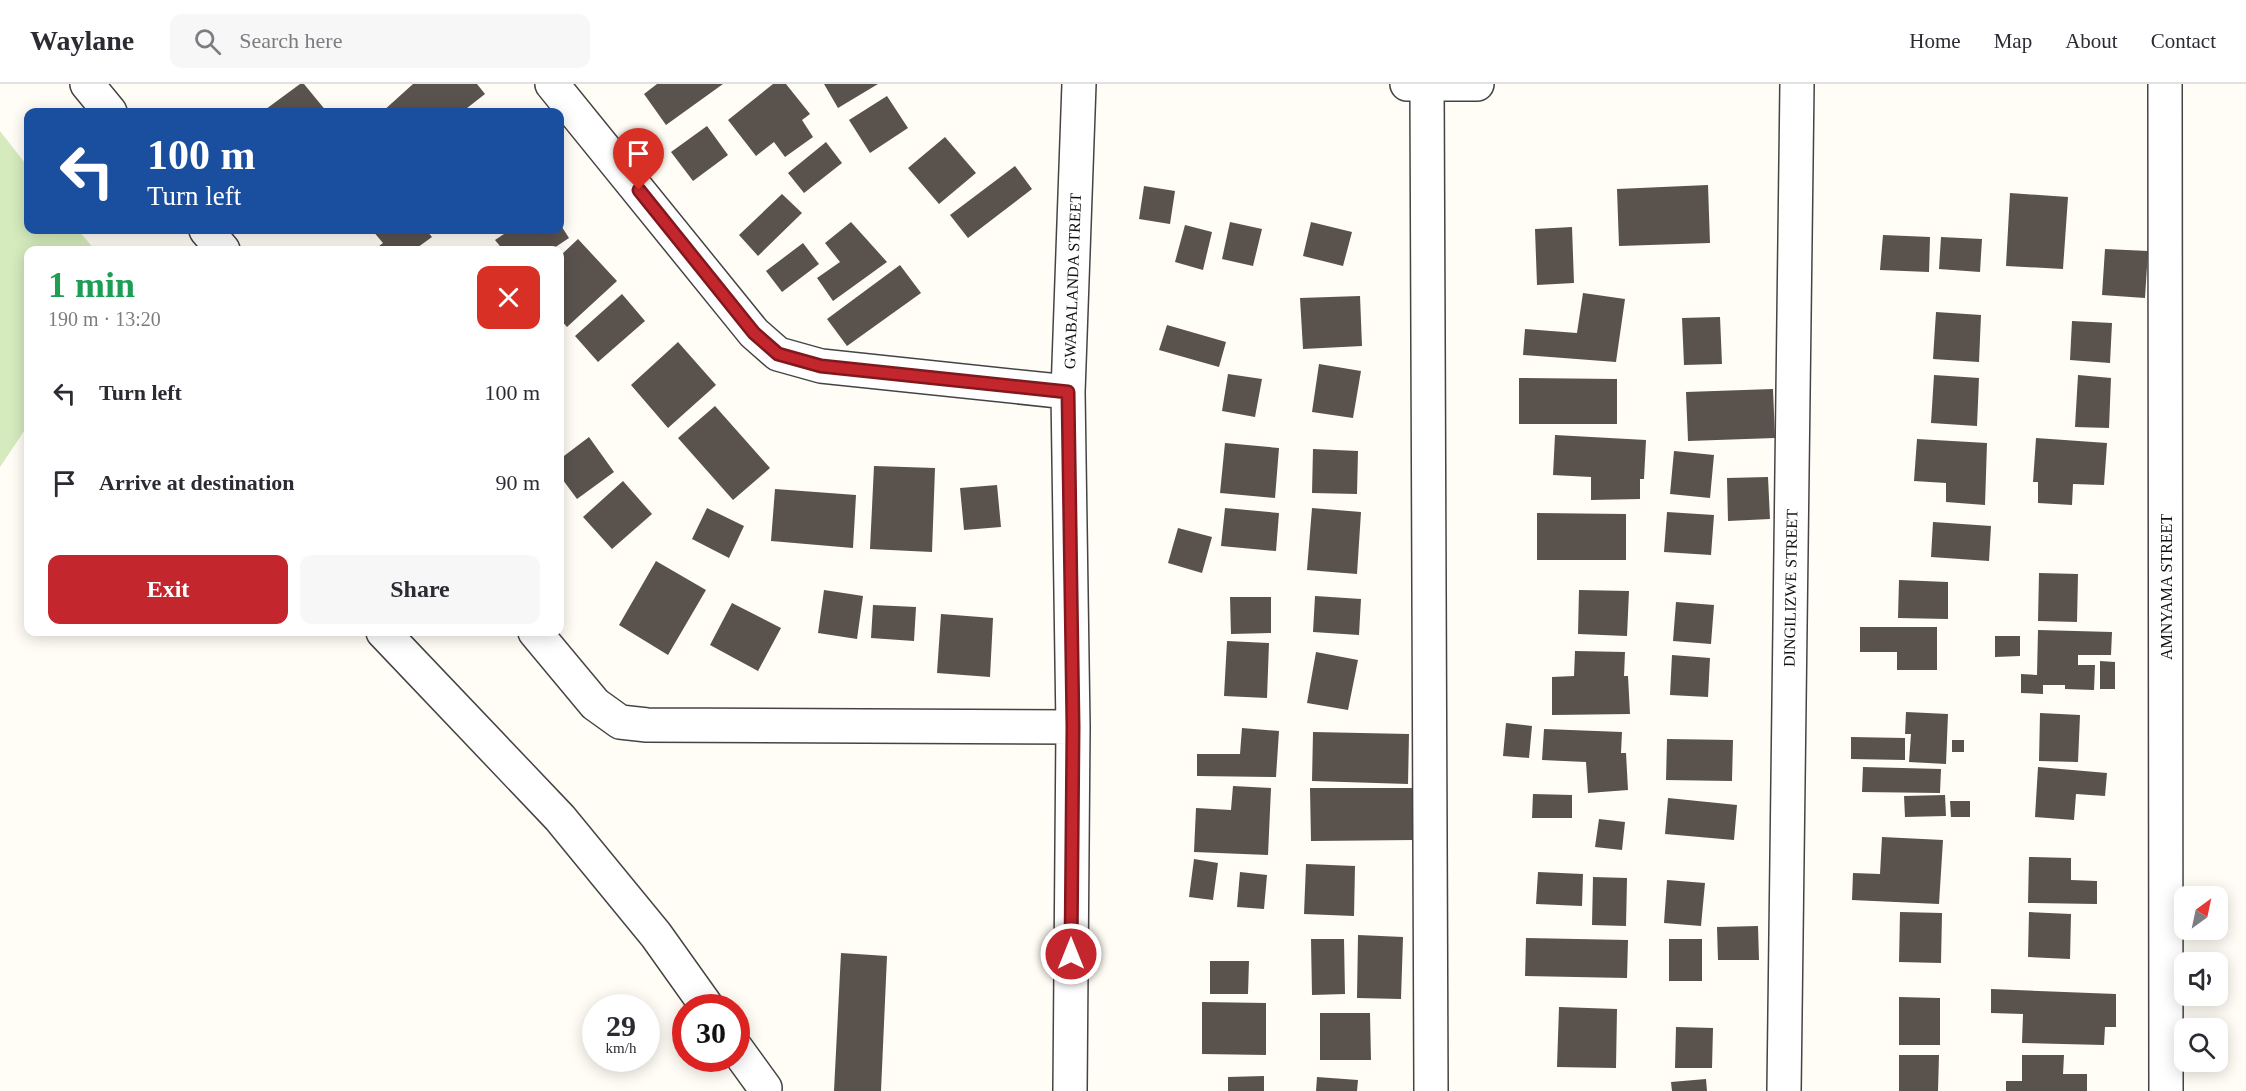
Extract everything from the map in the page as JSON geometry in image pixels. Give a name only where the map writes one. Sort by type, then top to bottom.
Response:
[{"type":"street","points":[[87,84],[107,108]]},
{"type":"street","points":[[552,84],[754,333],[778,354],[821,366],[1068,392]]},
{"type":"street","name":"GWABALANDA STREET","points":[[1070,1091],[1073,727],[1068,392],[1079,84]]},
{"type":"street","points":[[1404,84],[1477,84]]},
{"type":"street","points":[[1427,84],[1431,1091]]},
{"type":"street","name":"DINGILIZWE STREET","points":[[1784,1091],[1797,84]]},
{"type":"street","name":"AMNYAMA STREET","points":[[2165,84],[2166,1091]]},
{"type":"street","points":[[209,234],[220,246]]},
{"type":"street","points":[[387,636],[561,818],[656,935],[698,994]]},
{"type":"street","points":[[538,636],[594,704],[620,722],[647,725],[1073,727]]},
{"type":"street","points":[[750,1067],[765,1088]]},
{"type":"green space","points":[[0,131],[24,162],[24,234],[81,234],[92,246],[24,246],[24,431],[0,467]]},
{"type":"building","points":[[300,84],[304,84],[324,108],[267,108]]},
{"type":"building","points":[[413,84],[477,84],[485,94],[467,108],[386,108]]},
{"type":"building","points":[[657,84],[723,84],[666,125],[644,94]]},
{"type":"building","points":[[773,84],[786,84],[810,114],[802,120],[813,137],[785,157],[774,142],[756,156],[728,120]]},
{"type":"building","points":[[824,84],[878,84],[838,108]]},
{"type":"building","points":[[887,96],[908,128],[870,153],[849,120]]},
{"type":"building","points":[[707,126],[728,155],[693,181],[671,152]]},
{"type":"building","points":[[945,137],[976,173],[939,204],[908,168]]},
{"type":"building","points":[[826,142],[842,163],[804,193],[788,173]]},
{"type":"building","points":[[1015,166],[1032,189],[968,238],[950,215]]},
{"type":"building","points":[[1708,185],[1710,243],[1619,246],[1617,189]]},
{"type":"building","points":[[1144,186],[1175,191],[1170,224],[1139,219]]},
{"type":"building","points":[[2010,193],[2068,197],[2063,269],[2006,266]]},
{"type":"building","points":[[782,194],[802,213],[758,256],[739,235]]},
{"type":"building","points":[[851,222],[887,262],[833,301],[817,278],[840,262],[825,243]]},
{"type":"building","points":[[1230,222],[1262,229],[1253,266],[1222,259]]},
{"type":"building","points":[[1311,222],[1352,232],[1343,266],[1303,256]]},
{"type":"building","points":[[1185,225],[1212,232],[1203,270],[1175,262]]},
{"type":"building","points":[[1572,227],[1574,283],[1537,285],[1535,229]]},
{"type":"building","points":[[564,230],[569,238],[557,246],[500,246],[495,240],[504,234],[564,234]]},
{"type":"building","points":[[375,234],[429,234],[432,237],[420,246],[379,246],[383,243]]},
{"type":"building","points":[[1883,235],[1930,237],[1929,272],[1880,270]]},
{"type":"building","points":[[1941,237],[1982,239],[1980,272],[1939,269]]},
{"type":"building","points":[[578,239],[617,281],[567,327],[564,324],[564,252]]},
{"type":"building","points":[[803,243],[819,264],[782,292],[766,271]]},
{"type":"building","points":[[2105,249],[2148,251],[2145,298],[2102,295]]},
{"type":"building","points":[[900,265],[921,293],[847,346],[827,319]]},
{"type":"building","points":[[1583,293],[1625,299],[1616,362],[1523,355],[1525,329],[1577,333]]},
{"type":"building","points":[[622,294],[645,321],[598,362],[575,336]]},
{"type":"building","points":[[1360,296],[1362,346],[1303,349],[1300,298]]},
{"type":"building","points":[[1936,312],[1981,315],[1979,362],[1933,359]]},
{"type":"building","points":[[1720,317],[1722,364],[1684,365],[1682,318]]},
{"type":"building","points":[[2072,321],[2112,323],[2110,363],[2070,360]]},
{"type":"building","points":[[1167,325],[1226,342],[1219,367],[1159,350]]},
{"type":"building","points":[[678,342],[716,385],[668,428],[631,385]]},
{"type":"building","points":[[1319,364],[1361,371],[1353,418],[1312,412]]},
{"type":"building","points":[[1228,374],[1262,379],[1255,417],[1222,411]]},
{"type":"building","points":[[1934,375],[1979,378],[1977,426],[1931,423]]},
{"type":"building","points":[[2078,375],[2111,378],[2109,428],[2075,427]]},
{"type":"building","points":[[1519,378],[1617,379],[1617,424],[1519,424]]},
{"type":"building","points":[[1773,389],[1775,438],[1688,441],[1686,392]]},
{"type":"building","points":[[715,406],[770,468],[733,500],[678,438]]},
{"type":"building","points":[[1555,435],[1646,440],[1644,479],[1640,479],[1640,499],[1591,500],[1591,477],[1553,475]]},
{"type":"building","points":[[589,437],[614,472],[577,499],[564,481],[564,456]]},
{"type":"building","points":[[2036,438],[2107,443],[2104,485],[2073,484],[2072,505],[2038,503],[2038,482],[2033,482]]},
{"type":"building","points":[[1917,439],[1987,443],[1985,505],[1946,502],[1946,483],[1914,481]]},
{"type":"building","points":[[1225,443],[1279,448],[1275,498],[1220,493]]},
{"type":"building","points":[[1313,449],[1358,451],[1357,494],[1312,493]]},
{"type":"building","points":[[1674,451],[1714,455],[1710,498],[1670,494]]},
{"type":"building","points":[[874,466],[935,468],[932,552],[870,549]]},
{"type":"building","points":[[1768,477],[1770,519],[1728,521],[1727,478]]},
{"type":"building","points":[[623,481],[652,514],[612,549],[583,517]]},
{"type":"building","points":[[997,485],[1001,527],[964,530],[960,488]]},
{"type":"building","points":[[775,489],[856,495],[853,548],[771,541]]},
{"type":"building","points":[[707,508],[744,526],[729,558],[692,539]]},
{"type":"building","points":[[1225,508],[1279,513],[1276,551],[1221,546]]},
{"type":"building","points":[[1312,508],[1361,512],[1357,574],[1307,570]]},
{"type":"building","points":[[1667,512],[1714,515],[1711,555],[1664,552]]},
{"type":"building","points":[[1537,513],[1626,514],[1626,560],[1537,560]]},
{"type":"building","points":[[1933,522],[1991,526],[1989,561],[1931,557]]},
{"type":"building","points":[[1178,528],[1212,537],[1202,573],[1168,563]]},
{"type":"building","points":[[656,561],[706,590],[668,655],[619,625]]},
{"type":"building","points":[[2039,573],[2078,574],[2077,622],[2038,621]]},
{"type":"building","points":[[1899,580],[1948,582],[1948,619],[1898,618]]},
{"type":"building","points":[[824,590],[863,596],[857,639],[818,633]]},
{"type":"building","points":[[1579,590],[1629,591],[1627,636],[1578,634]]},
{"type":"building","points":[[1315,596],[1361,599],[1359,635],[1313,632]]},
{"type":"building","points":[[1230,597],[1271,597],[1271,633],[1231,634]]},
{"type":"building","points":[[1676,602],[1714,605],[1711,644],[1673,641]]},
{"type":"building","points":[[732,603],[781,628],[758,671],[710,645]]},
{"type":"building","points":[[873,605],[916,607],[914,641],[871,638]]},
{"type":"building","points":[[941,614],[993,618],[990,677],[937,673]]},
{"type":"building","points":[[1860,627],[1937,627],[1937,670],[1897,670],[1897,652],[1860,652]]},
{"type":"building","points":[[2038,630],[2112,632],[2111,655],[2078,655],[2078,665],[2095,665],[2094,690],[2065,689],[2065,685],[2043,685],[2043,694],[2021,693],[2021,674],[2037,675]]},
{"type":"building","points":[[1995,636],[2020,636],[2020,656],[1995,657]]},
{"type":"building","points":[[1227,641],[1269,643],[1267,698],[1224,696]]},
{"type":"building","points":[[1575,651],[1625,652],[1624,676],[1628,676],[1630,714],[1552,715],[1552,677],[1574,676]]},
{"type":"building","points":[[1316,652],[1358,660],[1348,710],[1307,703]]},
{"type":"building","points":[[1672,655],[1710,658],[1708,697],[1670,695]]},
{"type":"building","points":[[2100,661],[2115,662],[2115,689],[2100,689]]},
{"type":"building","points":[[1906,712],[1948,714],[1946,764],[1909,762],[1911,734],[1905,734]]},
{"type":"building","points":[[2040,713],[2080,715],[2078,762],[2039,761]]},
{"type":"building","points":[[1506,723],[1532,726],[1529,758],[1503,756]]},
{"type":"building","points":[[1242,728],[1279,731],[1276,777],[1197,776],[1197,754],[1240,754]]},
{"type":"building","points":[[1544,729],[1622,732],[1621,753],[1626,753],[1628,790],[1588,793],[1586,762],[1542,760]]},
{"type":"building","points":[[1313,732],[1409,734],[1408,784],[1312,781]]},
{"type":"building","points":[[1851,737],[1905,738],[1905,760],[1851,759]]},
{"type":"building","points":[[1667,739],[1733,740],[1732,781],[1666,780]]},
{"type":"building","points":[[1952,740],[1964,740],[1964,752],[1952,752]]},
{"type":"building","points":[[1863,767],[1941,769],[1940,793],[1862,792]]},
{"type":"building","points":[[2038,767],[2107,773],[2105,796],[2076,794],[2074,820],[2035,817]]},
{"type":"building","points":[[1233,786],[1271,788],[1268,855],[1194,852],[1196,808],[1231,810]]},
{"type":"building","points":[[1310,788],[1413,788],[1414,840],[1311,841]]},
{"type":"building","points":[[1533,794],[1572,795],[1572,818],[1532,818]]},
{"type":"building","points":[[1945,795],[1946,816],[1905,817],[1904,796]]},
{"type":"building","points":[[1668,798],[1737,805],[1734,840],[1665,834]]},
{"type":"building","points":[[1950,801],[1970,801],[1970,817],[1951,817]]},
{"type":"building","points":[[1599,819],[1625,822],[1622,850],[1595,847]]},
{"type":"building","points":[[1882,837],[1943,840],[1939,904],[1852,900],[1853,873],[1880,874]]},
{"type":"building","points":[[2029,857],[2071,858],[2071,880],[2097,881],[2097,904],[2028,903]]},
{"type":"building","points":[[1194,859],[1218,863],[1213,900],[1189,897]]},
{"type":"building","points":[[1306,864],[1355,866],[1354,916],[1304,914]]},
{"type":"building","points":[[1240,872],[1267,875],[1264,909],[1237,907]]},
{"type":"building","points":[[1538,872],[1583,874],[1582,906],[1536,904]]},
{"type":"building","points":[[1593,877],[1627,878],[1626,926],[1592,925]]},
{"type":"building","points":[[1667,880],[1705,883],[1701,926],[1664,923]]},
{"type":"building","points":[[1900,912],[1942,913],[1941,963],[1899,962]]},
{"type":"building","points":[[2029,912],[2071,914],[2070,959],[2028,957]]},
{"type":"building","points":[[1758,926],[1759,960],[1718,960],[1717,927]]},
{"type":"building","points":[[1358,935],[1403,937],[1401,999],[1357,998]]},
{"type":"building","points":[[1526,938],[1628,940],[1627,978],[1525,976]]},
{"type":"building","points":[[1311,939],[1344,939],[1345,994],[1312,995]]},
{"type":"building","points":[[1669,939],[1702,939],[1702,981],[1669,981]]},
{"type":"building","points":[[841,953],[887,956],[881,1091],[834,1091]]},
{"type":"building","points":[[1210,961],[1249,961],[1248,994],[1210,994]]},
{"type":"building","points":[[1991,989],[2116,994],[2116,1027],[2105,1027],[2104,1045],[2022,1043],[2023,1014],[1991,1013]]},
{"type":"building","points":[[1899,997],[1940,998],[1940,1045],[1899,1045]]},
{"type":"building","points":[[1202,1002],[1266,1003],[1266,1055],[1202,1054]]},
{"type":"building","points":[[1559,1007],[1617,1009],[1616,1068],[1557,1067]]},
{"type":"building","points":[[1320,1013],[1370,1013],[1371,1060],[1320,1060]]},
{"type":"building","points":[[1676,1027],[1713,1028],[1712,1068],[1675,1068]]},
{"type":"building","points":[[1899,1055],[1939,1055],[1938,1091],[1899,1091]]},
{"type":"building","points":[[2022,1055],[2064,1055],[2063,1074],[2087,1074],[2087,1091],[2006,1091],[2006,1081],[2022,1081]]},
{"type":"building","points":[[1264,1076],[1264,1091],[1228,1091],[1228,1077]]},
{"type":"building","points":[[1317,1077],[1358,1080],[1357,1091],[1316,1091]]},
{"type":"building","points":[[1706,1079],[1707,1091],[1672,1091],[1671,1082]]},
{"type":"route","points":[[639,190],[754,333],[778,354],[821,366],[1068,392],[1073,727],[1071,954]]}]
